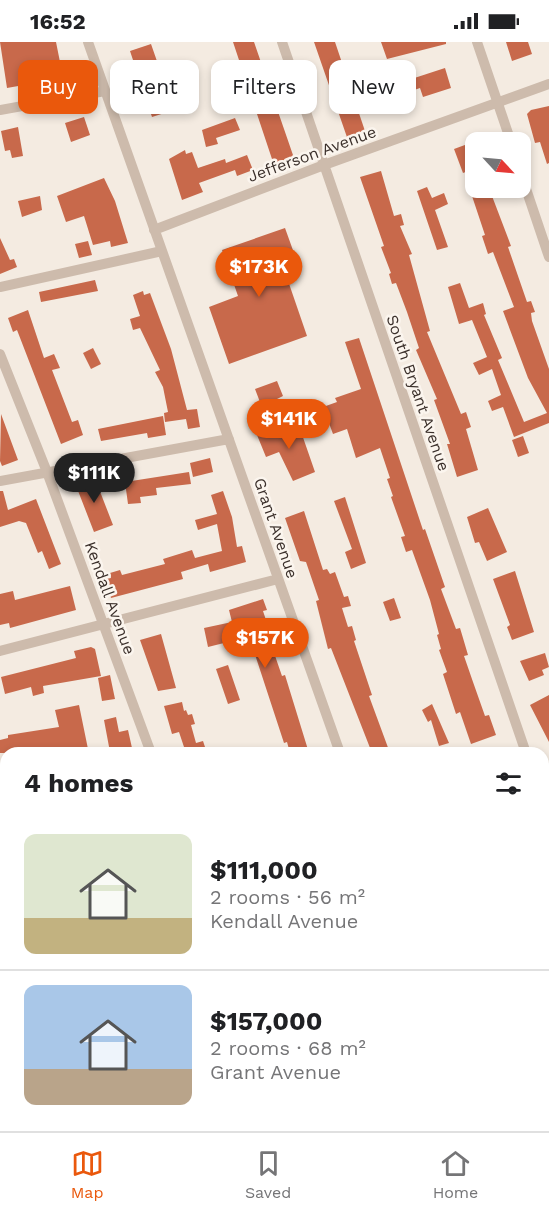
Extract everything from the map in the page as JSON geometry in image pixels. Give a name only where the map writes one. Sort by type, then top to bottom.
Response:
[{"type":"street","name":"Grant Avenue","points":[[88,42],[338,747]]},
{"type":"street","name":"South Bryant Avenue","points":[[282,42],[524,747]]},
{"type":"street","points":[[477,42],[508,132]]},
{"type":"street","name":"Jefferson Avenue","points":[[154,230],[324,165],[549,84]]},
{"type":"street","points":[[0,110],[105,91]]},
{"type":"street","points":[[529,198],[549,257]]},
{"type":"street","points":[[0,287],[162,251]]},
{"type":"street","name":"Kendall Avenue","points":[[0,354],[47,472],[149,747]]},
{"type":"street","points":[[0,481],[229,439]]},
{"type":"street","points":[[0,651],[278,579]]},
{"type":"building","points":[[0,42],[56,42],[60,60],[18,60],[18,86],[7,88]]},
{"type":"building","points":[[233,42],[254,42],[260,60],[239,60]]},
{"type":"building","points":[[314,42],[335,42],[341,60],[329,60],[329,85]]},
{"type":"building","points":[[381,42],[446,42],[446,44],[387,59]]},
{"type":"building","points":[[506,42],[528,42],[532,54],[512,61]]},
{"type":"building","points":[[151,44],[157,60],[133,60],[130,51]]},
{"type":"building","points":[[445,68],[451,88],[423,97],[420,88],[416,89],[416,77]]},
{"type":"building","points":[[549,106],[549,163],[547,164],[540,142],[535,143],[527,114],[531,110]]},
{"type":"building","points":[[257,114],[279,114],[294,158],[274,165]]},
{"type":"building","points":[[339,114],[359,114],[367,137],[349,143]]},
{"type":"building","points":[[84,117],[90,135],[71,142],[65,123]]},
{"type":"building","points":[[235,118],[240,130],[216,138],[218,144],[206,147],[202,130]]},
{"type":"building","points":[[18,127],[23,156],[12,158],[10,150],[5,151],[1,131]]},
{"type":"building","points":[[465,145],[465,172],[463,173],[454,149]]},
{"type":"building","points":[[185,150],[186,154],[192,152],[198,168],[225,159],[226,163],[247,155],[253,170],[237,176],[235,170],[199,183],[203,192],[182,200],[169,159]]},
{"type":"building","points":[[381,171],[394,216],[401,214],[404,225],[400,226],[412,254],[409,255],[430,331],[427,332],[461,414],[466,412],[471,427],[466,429],[478,470],[457,477],[447,444],[450,444],[434,400],[437,399],[416,350],[419,348],[396,283],[392,284],[389,274],[391,273],[381,247],[384,246],[360,177]]},
{"type":"building","points":[[104,178],[115,201],[128,243],[111,247],[110,241],[93,245],[84,216],[66,222],[57,196]]},
{"type":"building","points":[[427,187],[432,198],[444,193],[448,204],[435,210],[448,247],[437,250],[417,191]]},
{"type":"building","points":[[40,196],[42,210],[22,217],[18,201]]},
{"type":"building","points":[[473,198],[493,198],[511,246],[508,247],[527,302],[531,301],[535,312],[531,313],[532,321],[549,369],[549,423],[514,437],[503,407],[492,411],[488,401],[501,395],[492,369],[479,375],[473,363],[487,357],[472,320],[459,324],[448,287],[460,283],[469,308],[483,303],[486,314],[484,315],[502,358],[498,360],[524,422],[547,413],[528,378],[503,311],[514,307],[493,252],[488,254],[482,236],[485,235]]},
{"type":"building","points":[[285,228],[299,267],[285,272],[307,336],[229,364],[209,307],[238,296],[222,250]]},
{"type":"building","points":[[0,238],[10,260],[14,259],[17,267],[0,274]]},
{"type":"building","points":[[88,241],[92,255],[79,258],[75,244]]},
{"type":"building","points":[[95,280],[98,291],[41,302],[39,292]]},
{"type":"building","points":[[143,291],[144,295],[150,293],[171,349],[187,410],[197,409],[200,427],[188,429],[186,419],[165,422],[164,413],[168,412],[163,387],[155,372],[160,370],[140,328],[133,330],[130,319],[140,316],[133,295]]},
{"type":"building","points":[[28,310],[44,358],[54,354],[60,368],[52,370],[72,422],[78,420],[83,435],[61,444],[17,330],[13,332],[8,318]]},
{"type":"building","points":[[359,338],[423,530],[425,529],[445,587],[441,589],[456,629],[460,628],[468,655],[464,656],[485,716],[489,715],[496,735],[471,744],[460,712],[456,714],[443,674],[447,672],[439,650],[441,649],[437,635],[439,634],[430,600],[412,550],[406,552],[401,537],[405,536],[391,497],[393,496],[387,479],[390,478],[380,448],[356,458],[347,429],[333,434],[323,407],[337,402],[335,398],[361,389],[345,342]]},
{"type":"building","points":[[93,348],[101,364],[91,369],[83,353]]},
{"type":"building","points":[[277,381],[283,396],[277,399],[279,404],[263,410],[255,389]]},
{"type":"building","points":[[1,414],[18,460],[2,466],[0,461]]},
{"type":"building","points":[[163,416],[166,435],[148,438],[147,433],[101,441],[98,429]]},
{"type":"building","points":[[298,423],[315,472],[293,481],[279,452],[266,457],[257,435]]},
{"type":"building","points":[[523,436],[529,453],[518,457],[512,440]]},
{"type":"building","points":[[210,458],[213,472],[193,477],[190,463]]},
{"type":"building","points":[[189,472],[191,484],[156,488],[157,495],[140,497],[141,503],[128,504],[125,482]]},
{"type":"building","points":[[94,476],[113,525],[94,532],[75,483]]},
{"type":"building","points":[[0,491],[3,491],[8,510],[36,499],[61,564],[49,569],[42,551],[38,553],[26,523],[19,521],[0,527]]},
{"type":"building","points":[[223,491],[232,517],[237,547],[242,546],[246,562],[210,572],[208,564],[181,572],[183,579],[111,598],[106,579],[111,578],[110,573],[120,570],[122,575],[165,564],[163,559],[192,550],[195,558],[222,551],[217,524],[198,530],[195,520],[217,514],[211,495]]},
{"type":"building","points":[[345,497],[366,563],[351,569],[345,552],[352,549],[334,501]]},
{"type":"building","points":[[488,508],[507,552],[487,561],[479,542],[475,543],[467,517]]},
{"type":"building","points":[[304,511],[323,570],[327,569],[330,574],[335,572],[344,597],[348,596],[351,606],[342,608],[348,627],[352,626],[356,640],[354,641],[372,695],[369,696],[388,747],[370,747],[331,648],[328,649],[316,601],[319,600],[306,562],[300,561],[285,518]]},
{"type":"building","points":[[515,571],[534,632],[512,640],[507,627],[510,625],[493,579]]},
{"type":"building","points":[[70,586],[76,610],[10,628],[9,623],[0,625],[0,594],[13,591],[15,600]]},
{"type":"building","points":[[394,598],[401,618],[390,621],[383,602]]},
{"type":"building","points":[[263,599],[267,610],[263,611],[266,620],[263,621],[282,676],[285,675],[307,747],[288,747],[287,742],[284,743],[246,627],[222,635],[224,643],[208,647],[204,628],[232,622],[229,610]]},
{"type":"building","points":[[161,634],[176,688],[158,691],[140,640]]},
{"type":"building","points":[[91,647],[95,649],[101,676],[43,686],[44,693],[33,696],[31,687],[5,694],[1,677],[76,658],[74,651]]},
{"type":"building","points":[[545,653],[549,667],[542,670],[544,675],[529,681],[520,661]]},
{"type":"building","points":[[228,665],[240,700],[228,704],[216,669]]},
{"type":"building","points":[[110,675],[115,699],[102,701],[98,678]]},
{"type":"building","points":[[549,695],[549,742],[530,705]]},
{"type":"building","points":[[182,702],[184,711],[186,710],[188,715],[192,714],[195,724],[191,725],[196,743],[203,741],[205,747],[184,747],[179,732],[172,734],[164,706]]},
{"type":"building","points":[[432,704],[449,743],[439,746],[431,720],[428,722],[422,710]]},
{"type":"building","points":[[79,705],[88,747],[0,747],[0,740],[8,738],[8,735],[59,727],[55,710]]},
{"type":"building","points":[[116,717],[119,732],[128,730],[132,747],[109,747],[104,720]]}]
